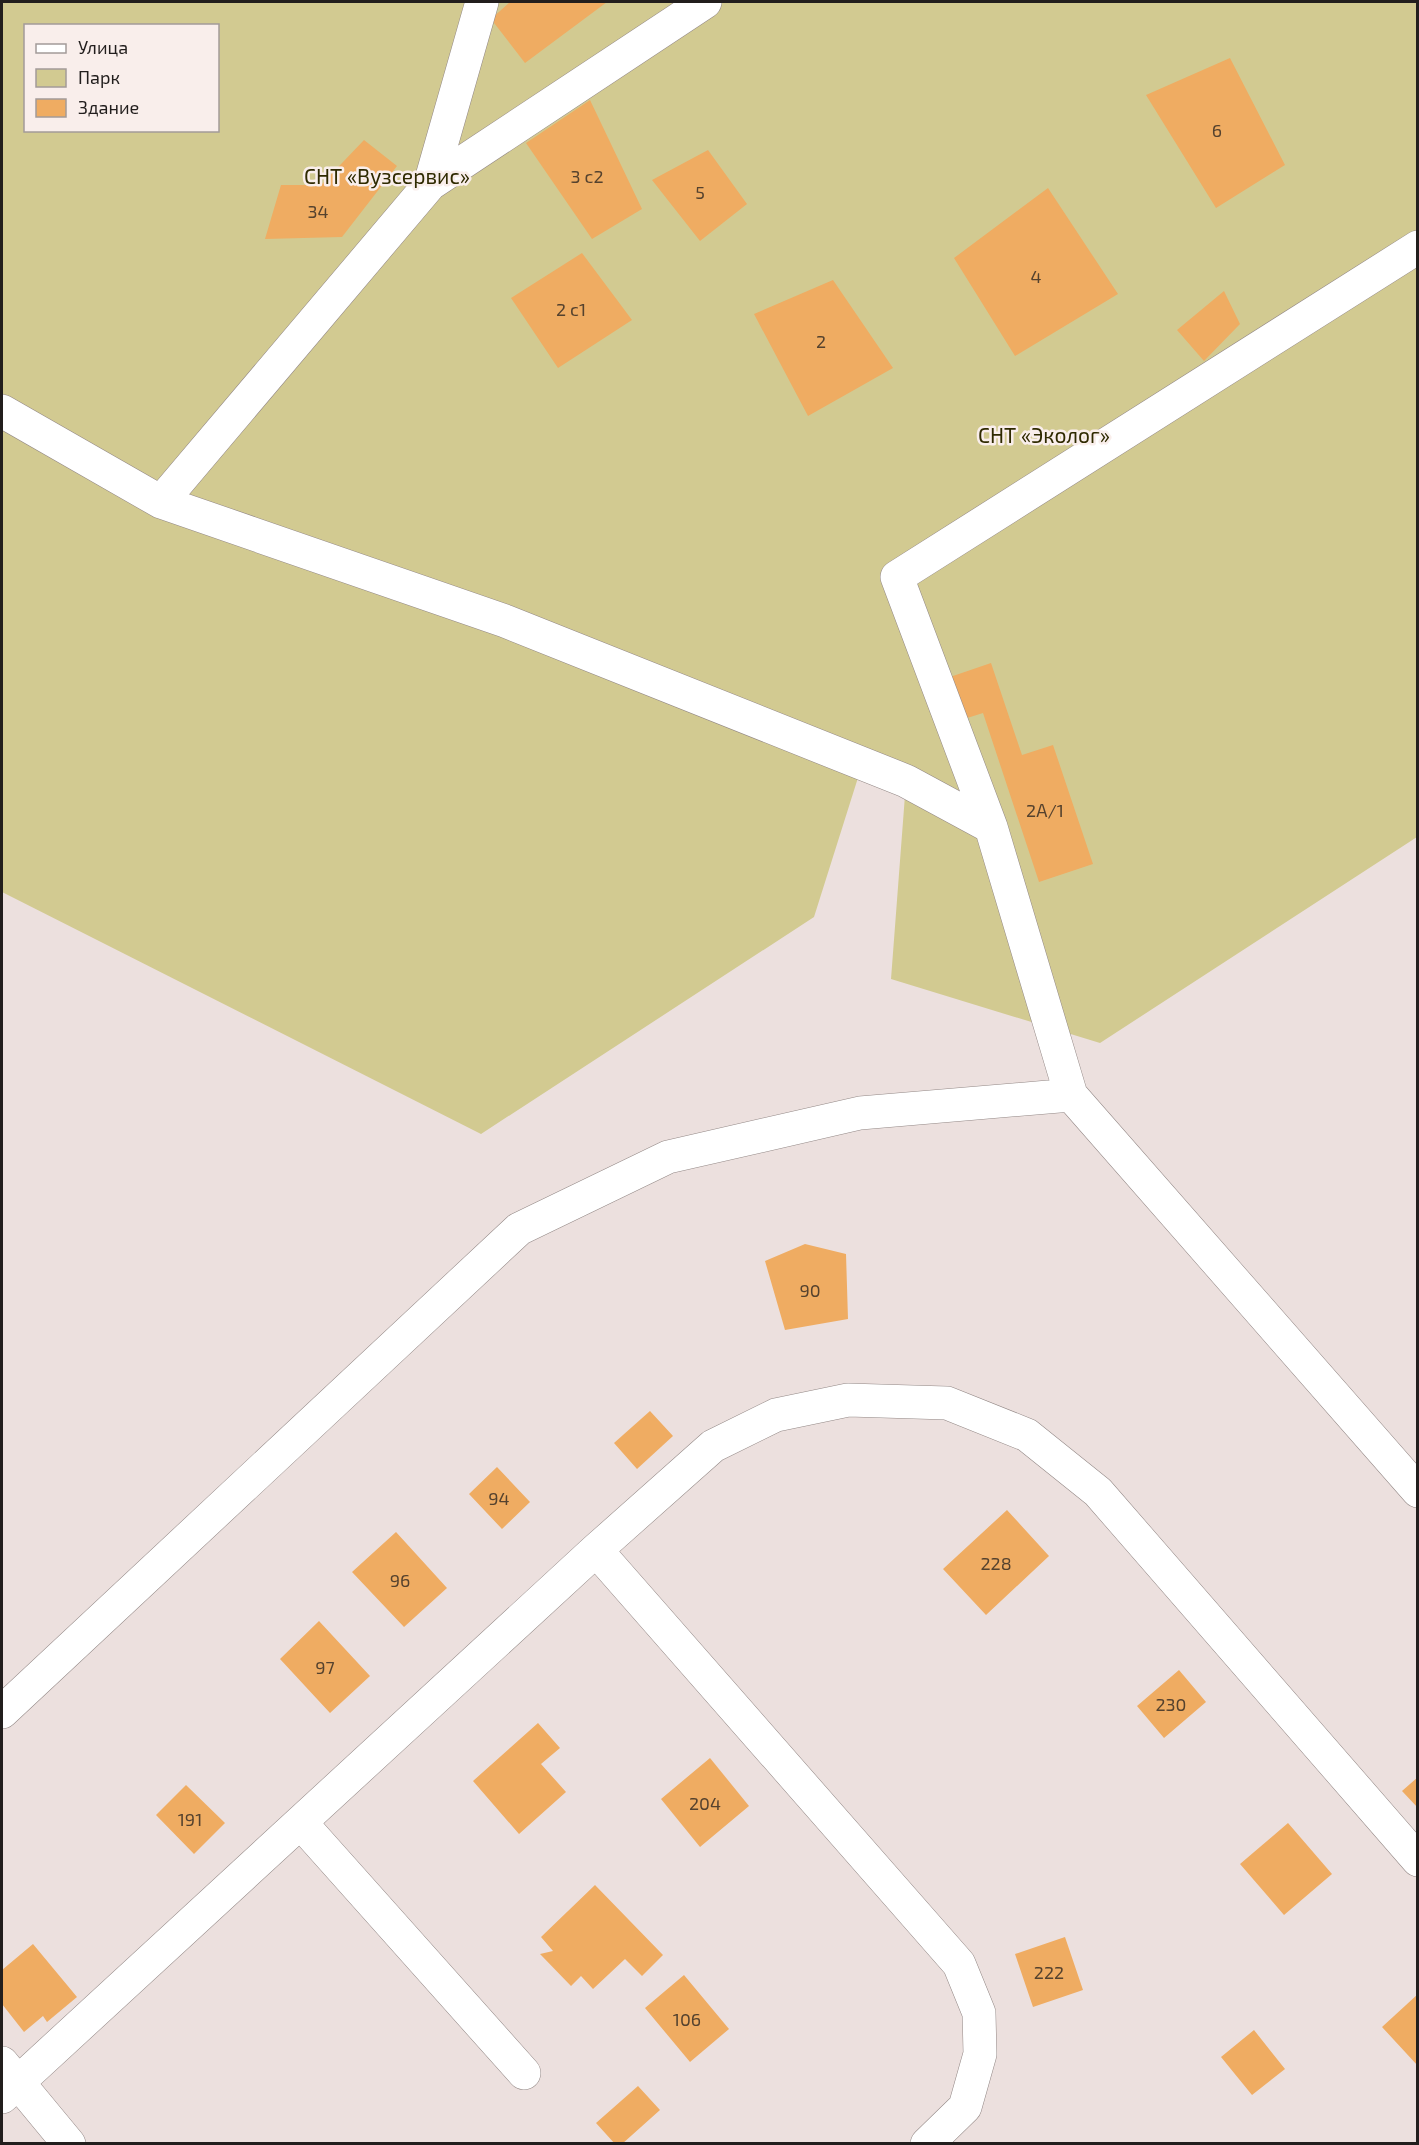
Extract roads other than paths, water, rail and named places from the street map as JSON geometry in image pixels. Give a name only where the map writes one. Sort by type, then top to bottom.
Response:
[{"type":"street","points":[[430,184],[482,2]]},
{"type":"street","points":[[161,502],[430,184],[705,2]]},
{"type":"street","points":[[1418,247],[897,577],[992,827],[1071,1095],[1418,1491]]},
{"type":"street","points":[[2,411],[161,502],[516,626],[906,781],[992,827]]},
{"type":"street","points":[[2,1712],[519,1229],[668,1157],[860,1113],[1071,1095]]},
{"type":"street","points":[[69,2144],[7,2081],[301,1823],[596,1550],[713,1446],[776,1415],[848,1400],[947,1403],[1027,1435],[1098,1492],[1418,1860]]},
{"type":"street","points":[[596,1550],[959,1964],[979,2013],[980,2054],[964,2107],[927,2144]]},
{"type":"street","points":[[301,1823],[524,2073]]},
{"type":"park label","name":"СНТ «Вузсервис»","points":[[387,175]]},
{"type":"park label","name":"СНТ «Эколог»","points":[[1044,434]]}]
